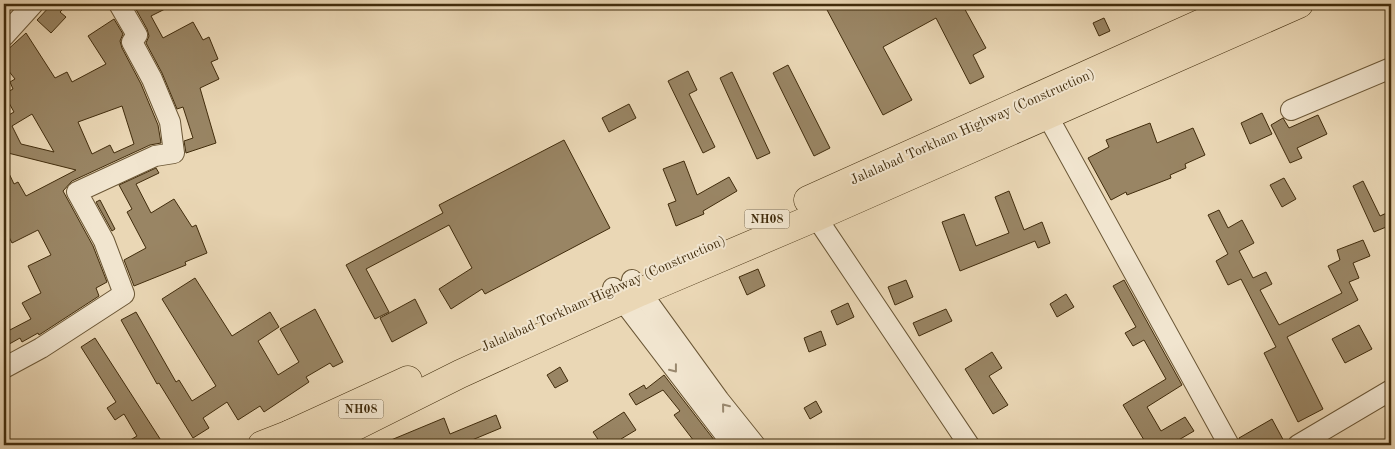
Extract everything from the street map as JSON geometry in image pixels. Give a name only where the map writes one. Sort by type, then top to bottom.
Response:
[{"type":"highway","name":"Jalalabad Torkham Highway (Construction)","points":[[290,434],[627,290],[1152,57],[1244,4]]},
{"type":"highway","name":"NH08","points":[[318,445],[627,290],[816,217],[1047,115],[1152,57],[1264,11],[1299,4]]},
{"type":"highway","name":"NH08","points":[[262,445],[460,374]]},
{"type":"street","points":[[4,36],[33,4]]},
{"type":"street","points":[[4,368],[41,348],[124,294],[104,240],[77,192],[156,156],[176,152],[170,122],[152,79],[132,42],[136,35],[119,4]]},
{"type":"street","points":[[1291,110],[1391,68]]},
{"type":"street","points":[[1047,115],[1229,445]]},
{"type":"street","points":[[816,217],[969,445]]},
{"type":"street","points":[[627,290],[662,338],[733,445]]},
{"type":"street","points":[[662,338],[755,445]]},
{"type":"street","points":[[1298,445],[1391,390]]},
{"type":"building","points":[[52,4],[68,4],[60,12],[66,17],[51,33],[37,20]]},
{"type":"building","points":[[133,4],[175,4],[151,16],[163,38],[193,22],[203,40],[209,37],[218,59],[211,62],[219,79],[200,88],[216,143],[186,153],[184,141],[193,138],[183,107],[177,109],[162,73],[146,43],[149,36],[147,29]]},
{"type":"building","points":[[833,4],[962,4],[986,48],[973,55],[984,77],[970,84],[936,18],[883,47],[912,100],[883,115],[826,8]]},
{"type":"building","points":[[1104,18],[1110,31],[1099,36],[1093,23]]},
{"type":"building","points":[[114,19],[123,34],[120,41],[122,48],[141,84],[158,125],[161,143],[150,145],[72,181],[63,191],[93,246],[107,282],[96,288],[99,296],[39,335],[38,333],[22,342],[20,338],[4,347],[4,333],[31,319],[22,303],[41,293],[28,266],[51,255],[38,230],[12,243],[4,227],[4,163],[14,184],[18,182],[26,196],[76,170],[4,152],[4,110],[7,116],[14,112],[4,94],[13,89],[10,82],[15,79],[4,65],[4,53],[26,33],[55,78],[67,72],[72,82],[106,64],[88,36]],"holes":[[[122,106],[134,144],[114,153],[110,145],[92,154],[78,122]],[[32,114],[54,152],[21,144],[12,126]]]},
{"type":"building","points":[[788,65],[830,148],[814,156],[773,73]]},
{"type":"building","points":[[688,71],[697,90],[689,94],[715,147],[703,153],[668,81]]},
{"type":"building","points":[[732,72],[770,153],[757,159],[720,78]]},
{"type":"building","points":[[629,104],[636,118],[609,132],[602,118]]},
{"type":"building","points":[[1262,113],[1272,134],[1250,144],[1241,123]]},
{"type":"building","points":[[1318,115],[1327,134],[1297,148],[1302,158],[1290,163],[1271,125],[1283,118],[1289,128]]},
{"type":"building","points":[[1150,123],[1157,143],[1193,128],[1205,155],[1185,164],[1186,168],[1170,175],[1171,178],[1127,195],[1126,192],[1111,200],[1088,158],[1109,147],[1106,140]]},
{"type":"building","points":[[564,140],[610,228],[485,294],[482,289],[451,309],[439,289],[472,268],[449,225],[366,269],[389,312],[375,319],[346,265],[443,213],[439,205]]},
{"type":"building","points":[[684,161],[697,195],[729,177],[737,191],[703,211],[704,214],[676,226],[668,204],[676,201],[663,169]]},
{"type":"building","points":[[156,168],[159,173],[136,184],[151,213],[174,199],[192,227],[196,225],[207,253],[185,262],[186,265],[134,286],[124,260],[146,248],[127,212],[132,209],[119,185]]},
{"type":"building","points":[[1284,178],[1296,199],[1282,207],[1270,185]]},
{"type":"building","points":[[1363,181],[1380,216],[1391,211],[1391,225],[1374,232],[1353,186]]},
{"type":"building","points":[[1009,191],[1024,230],[1042,222],[1050,243],[1038,248],[1035,241],[960,271],[942,222],[964,214],[976,246],[1009,233],[995,197]]},
{"type":"building","points":[[100,200],[115,229],[112,231],[96,202]]},
{"type":"building","points":[[1219,210],[1228,228],[1242,220],[1254,243],[1239,251],[1253,278],[1266,272],[1272,284],[1260,290],[1279,325],[1342,293],[1328,266],[1340,260],[1337,250],[1363,240],[1370,256],[1353,263],[1359,278],[1349,282],[1358,300],[1287,337],[1323,409],[1298,422],[1264,353],[1276,347],[1241,279],[1228,285],[1216,261],[1228,254],[1208,215]]},
{"type":"building","points":[[758,269],[765,286],[747,295],[739,277]]},
{"type":"building","points":[[195,278],[232,336],[270,312],[279,327],[258,341],[278,375],[299,362],[280,329],[315,309],[343,362],[333,367],[330,363],[306,377],[309,382],[264,412],[260,406],[238,420],[227,402],[203,418],[209,428],[193,438],[159,383],[157,384],[121,320],[136,312],[176,382],[179,380],[192,401],[216,386],[162,299]]},
{"type":"building","points":[[906,280],[913,297],[895,305],[888,287]]},
{"type":"building","points":[[1124,280],[1182,385],[1147,407],[1161,431],[1185,417],[1194,431],[1170,445],[1147,445],[1123,405],[1166,379],[1144,340],[1133,346],[1125,333],[1136,327],[1113,286]]},
{"type":"building","points":[[1066,294],[1074,307],[1057,317],[1050,304]]},
{"type":"building","points":[[415,299],[427,323],[392,342],[380,318]]},
{"type":"building","points":[[848,303],[854,317],[837,325],[831,311]]},
{"type":"building","points":[[946,309],[952,321],[919,336],[913,323]]},
{"type":"building","points":[[1359,325],[1372,349],[1345,363],[1332,339]]},
{"type":"building","points":[[821,331],[826,345],[809,352],[804,338]]},
{"type":"building","points":[[95,338],[164,445],[122,445],[137,436],[124,414],[115,420],[107,408],[116,402],[81,347]]},
{"type":"building","points":[[992,352],[1002,368],[989,376],[1008,405],[993,414],[965,369]]},
{"type":"building","points":[[560,367],[568,381],[555,388],[547,375]]},
{"type":"building","points":[[664,375],[718,445],[697,445],[674,415],[680,411],[663,390],[636,405],[629,394],[644,385],[646,389]]},
{"type":"building","points":[[816,401],[822,412],[810,419],[804,408]]},
{"type":"building","points":[[624,412],[636,430],[621,439],[624,445],[602,445],[593,432]]},
{"type":"building","points":[[496,415],[501,428],[460,445],[379,445],[444,418],[450,434]]},
{"type":"building","points":[[1272,419],[1286,445],[1241,445],[1239,438]]}]
